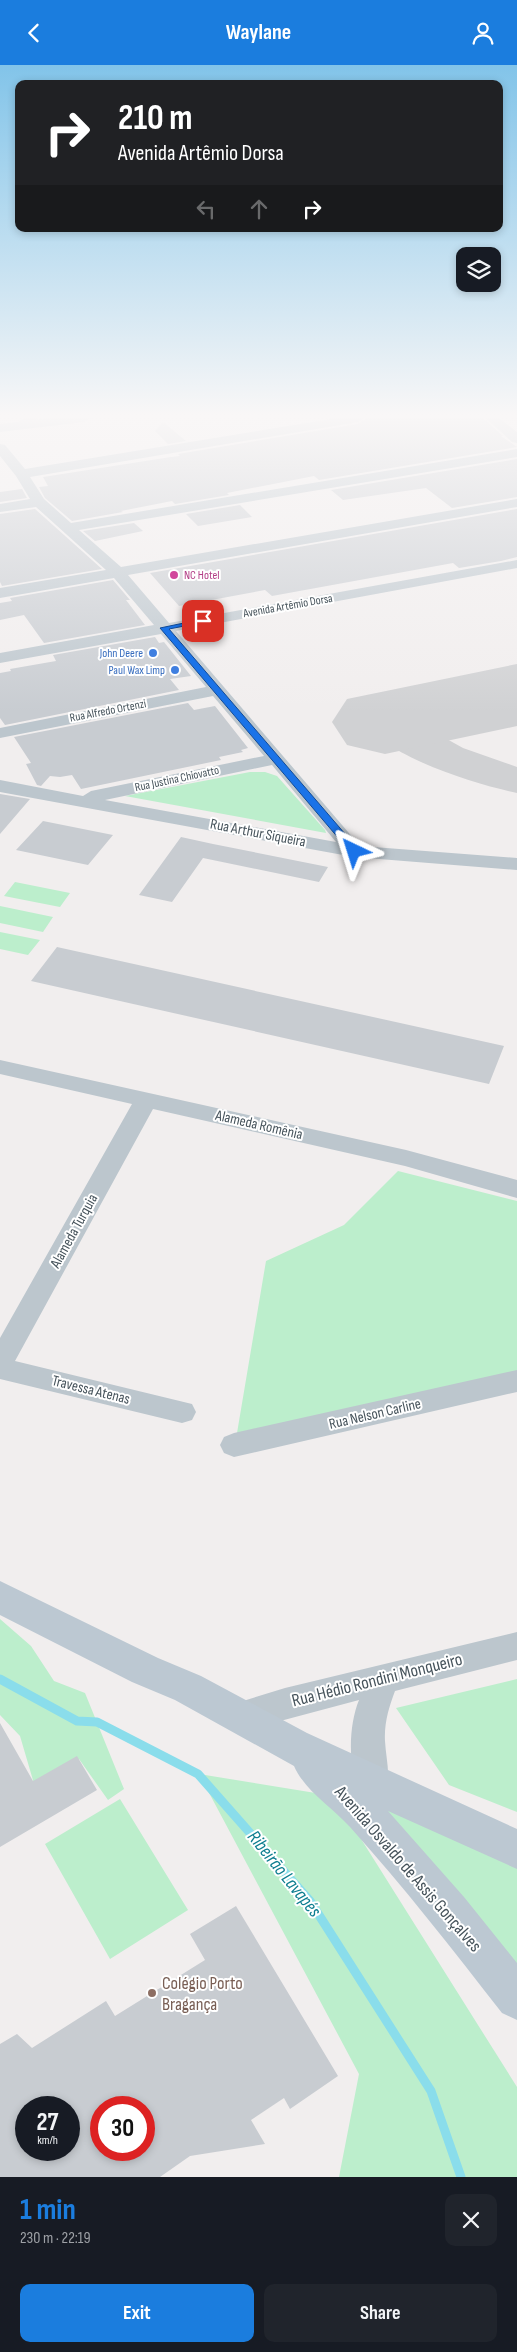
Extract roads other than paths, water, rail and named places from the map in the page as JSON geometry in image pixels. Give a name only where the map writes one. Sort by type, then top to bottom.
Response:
[{"type":"street","points":[[55,517],[118,573],[354,851]]},
{"type":"street","points":[[68,528],[136,517]]},
{"type":"street","points":[[0,593],[440,517]]},
{"type":"street","name":"Avenida Artêmio Dorsa","points":[[0,658],[517,565]]},
{"type":"street","name":"Rua Alfredo Ortenzi","points":[[0,733],[216,690]]},
{"type":"street","name":"Rua Justina Chiovatto","points":[[78,799],[276,759]]},
{"type":"street","name":"Rua Arthur Siqueira","points":[[0,786],[354,851],[517,865]]},
{"type":"street","name":"Alameda Romênia","points":[[0,1067],[406,1158],[517,1189]]},
{"type":"street","name":"Alameda Turquia","points":[[0,1363],[147,1099]]},
{"type":"street","name":"Travessa Atenas","points":[[0,1368],[182,1412]]},
{"type":"street","name":"Rua Nelson Carline","points":[[234,1445],[517,1381]]},
{"type":"street","name":"Avenida Osvaldo de Assis Gonçalves","points":[[0,1597],[145,1670],[188,1688],[293,1746],[372,1784],[517,1849]]},
{"type":"street","name":"Rua Hédio Rondini Monqueiro","points":[[239,1717],[285,1703],[517,1646]]},
{"type":"street","points":[[372,1784],[368,1739],[371,1710],[384,1678]]},
{"type":"street","name":"Avenida Osvaldo de Assis Gonçalves","points":[[293,1746],[364,1813],[449,1912],[517,1998]]},
{"type":"waterway","name":"Ribeirão Lavapés","points":[[0,1679],[77,1721],[97,1722],[198,1774],[310,1901],[431,2091],[461,2177]]},
{"type":"place","name":"NC Hotel","points":[[174,575]]},
{"type":"place","name":"John Deere","points":[[153,653]]},
{"type":"place","name":"Paul Wax Limp","points":[[175,670]]},
{"type":"place","name":"Colégio Porto Bragança","points":[[152,1993]]}]
